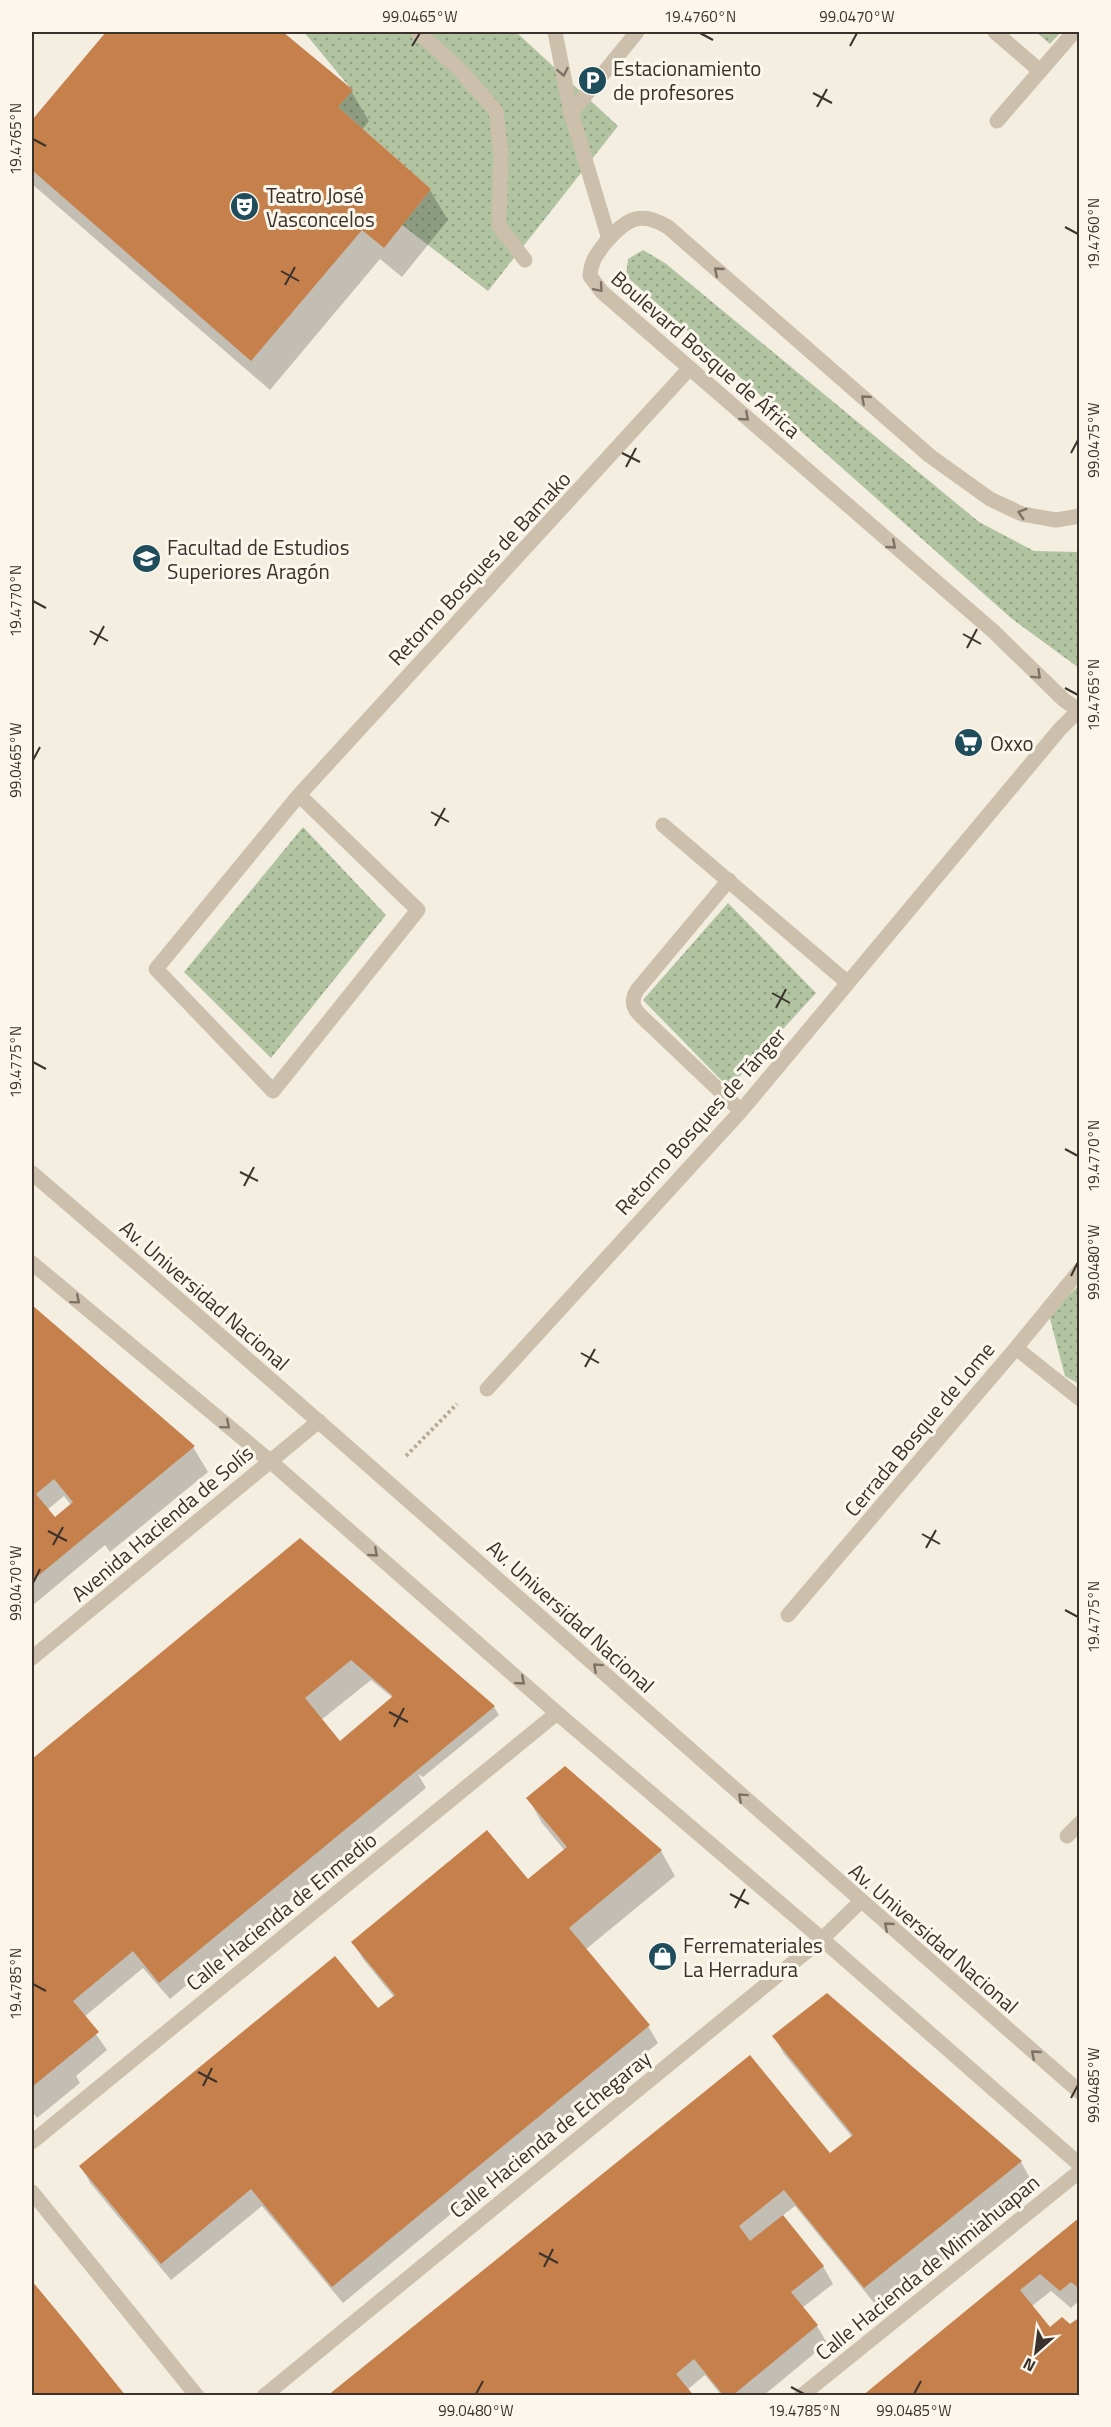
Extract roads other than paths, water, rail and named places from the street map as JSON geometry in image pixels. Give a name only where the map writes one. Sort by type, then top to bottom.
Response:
[{"type":"street","points":[[418,32],[460,70],[496,111],[501,154],[499,226],[525,260]]},
{"type":"street","points":[[555,32],[571,112],[609,239]]},
{"type":"street","points":[[571,112],[637,32]]},
{"type":"street","points":[[995,32],[1040,71]]},
{"type":"street","points":[[997,121],[1074,32]]},
{"type":"street","name":"Boulevard Bosque de África","points":[[1079,710],[1064,700],[993,631],[594,284],[590,276],[593,257],[616,230],[627,221],[642,218],[656,220],[668,227],[930,456],[990,499],[1022,514],[1056,520],[1080,516]]},
{"type":"street","name":"Retorno Bosques de Bamako","points":[[299,795],[418,910],[273,1091],[156,969],[299,795],[689,369]]},
{"type":"street","name":"Retorno Bosques de Tánger","points":[[487,1389],[741,1110],[1060,729],[1079,710]]},
{"type":"street","points":[[663,825],[848,983]]},
{"type":"street","points":[[729,880],[637,990],[633,997],[633,1004],[640,1016],[741,1110]]},
{"type":"street","name":"Av. Universidad Nacional","points":[[32,1173],[385,1478],[860,1902],[1080,2092]]},
{"type":"street","points":[[32,1263],[270,1461],[557,1713],[822,1939],[1080,2165]]},
{"type":"street","name":"Cerrada Bosque de Lome","points":[[788,1615],[1080,1270]]},
{"type":"street","points":[[1016,1348],[1080,1399]]},
{"type":"street","name":"Avenida Hacienda de Solís","points":[[32,1658],[319,1421]]},
{"type":"street","name":"Calle Hacienda de Enmedio","points":[[32,2142],[557,1713]]},
{"type":"street","points":[[1067,1836],[1080,1823]]},
{"type":"street","name":"Calle Hacienda de Echegaray","points":[[264,2396],[822,1939],[860,1902]]},
{"type":"street","name":"Calle Hacienda de Mimiahuapan","points":[[801,2396],[1080,2171]]},
{"type":"street","points":[[32,2192],[197,2396]]},
{"type":"place","name":"Estacionamiento de profesores","points":[[592,80]]},
{"type":"place","name":"Teatro José Vasconcelos","points":[[245,207]]},
{"type":"place","name":"Facultad de Estudios Superiores Aragón","points":[[146,559]]},
{"type":"place","name":"Oxxo","points":[[969,743]]},
{"type":"place","name":"Ferremateriales La Herradura","points":[[662,1957]]}]
